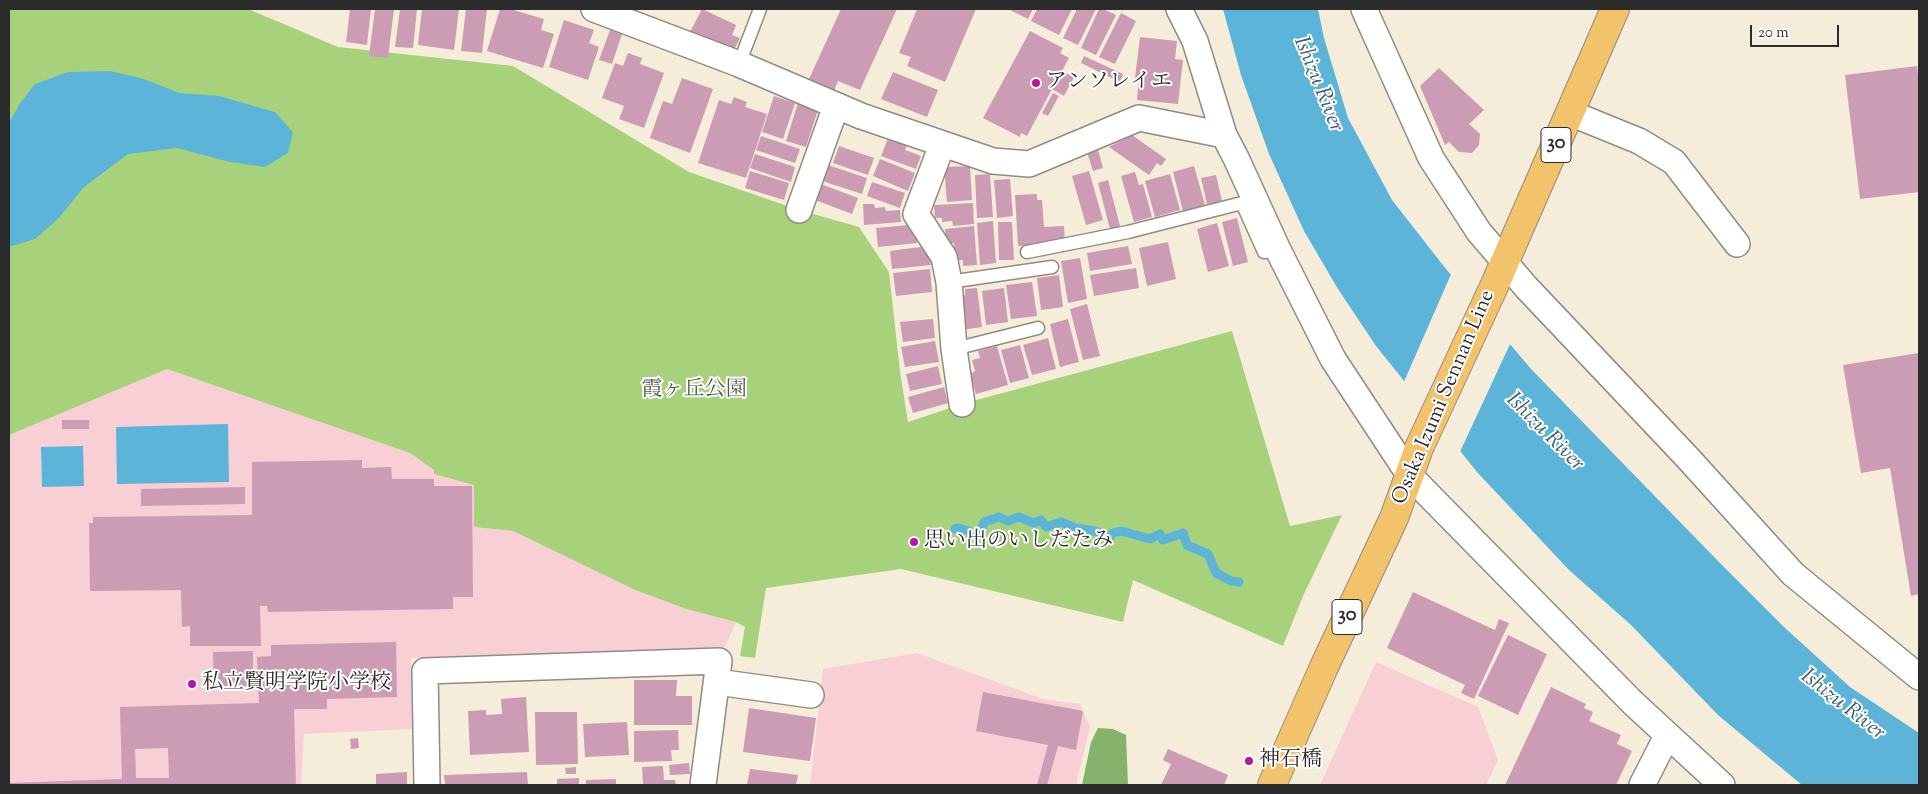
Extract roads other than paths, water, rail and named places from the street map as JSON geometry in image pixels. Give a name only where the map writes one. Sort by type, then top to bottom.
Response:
[{"type":"main road","name":"Osaka Izumi Sennan Line","points":[[1272,785],[1324,667],[1394,518],[1419,448],[1500,271],[1615,9]]},
{"type":"street","points":[[594,9],[739,64],[836,106],[942,145],[993,161],[1029,164],[1139,118],[1224,135]]},
{"type":"street","points":[[1179,9],[1195,41],[1224,135],[1274,241],[1333,359],[1410,476],[1667,736],[1722,785]]},
{"type":"street","points":[[1364,9],[1432,158],[1479,232],[1500,271],[1526,286],[1686,456],[1793,574],[1919,677]]},
{"type":"street","points":[[798,210],[836,106]]},
{"type":"street","points":[[1570,113],[1639,141],[1674,162],[1737,244]]},
{"type":"street","points":[[942,145],[916,214],[944,257],[949,282],[954,349],[962,404]]},
{"type":"street","points":[[427,785],[425,671],[719,661],[703,785]]},
{"type":"street","points":[[717,682],[811,695]]},
{"type":"street","points":[[1642,785],[1667,736]]},
{"type":"lane","points":[[739,64],[760,9]]},
{"type":"lane","points":[[1027,252],[1128,232],[1242,203],[1264,252],[1274,241]]},
{"type":"lane","points":[[949,282],[1052,267]]},
{"type":"lane","points":[[954,349],[1038,328]]},
{"type":"water","name":"Ishizu River","points":[[1223,9],[1318,9],[1324,38],[1348,118],[1392,200],[1446,269],[1532,370],[1717,560],[1785,628],[1850,687],[1919,733],[1919,785],[1802,785],[1718,715],[1631,625],[1569,570],[1477,472],[1376,346],[1338,289],[1304,231],[1269,154],[1241,75]]},
{"type":"water","points":[[110,71],[144,79],[179,93],[219,96],[275,112],[293,132],[288,153],[265,167],[230,162],[177,148],[128,154],[84,187],[58,219],[35,239],[9,247],[9,123],[19,105],[35,84],[68,72]]},
{"type":"water","points":[[228,424],[229,482],[117,484],[116,427]]},
{"type":"water","points":[[83,446],[84,486],[42,487],[41,447]]},
{"type":"waterway","points":[[955,529],[958,528],[980,534],[984,522],[999,517],[1008,521],[1019,517],[1034,523],[1041,520],[1046,527],[1061,522],[1110,537],[1113,533],[1121,531],[1150,539],[1160,534],[1163,540],[1183,533],[1187,545],[1208,554],[1216,573],[1231,581],[1239,582]]},
{"type":"place","name":"アンソレイエ","points":[[1036,83]]},
{"type":"place","name":"思い出のいしだたみ","points":[[914,542]]},
{"type":"place","name":"私立賢明学院小学校","points":[[192,684]]},
{"type":"place","name":"神石橋","points":[[1249,761]]},
{"type":"park label","name":"霞ヶ丘公園","points":[[694,391]]}]
